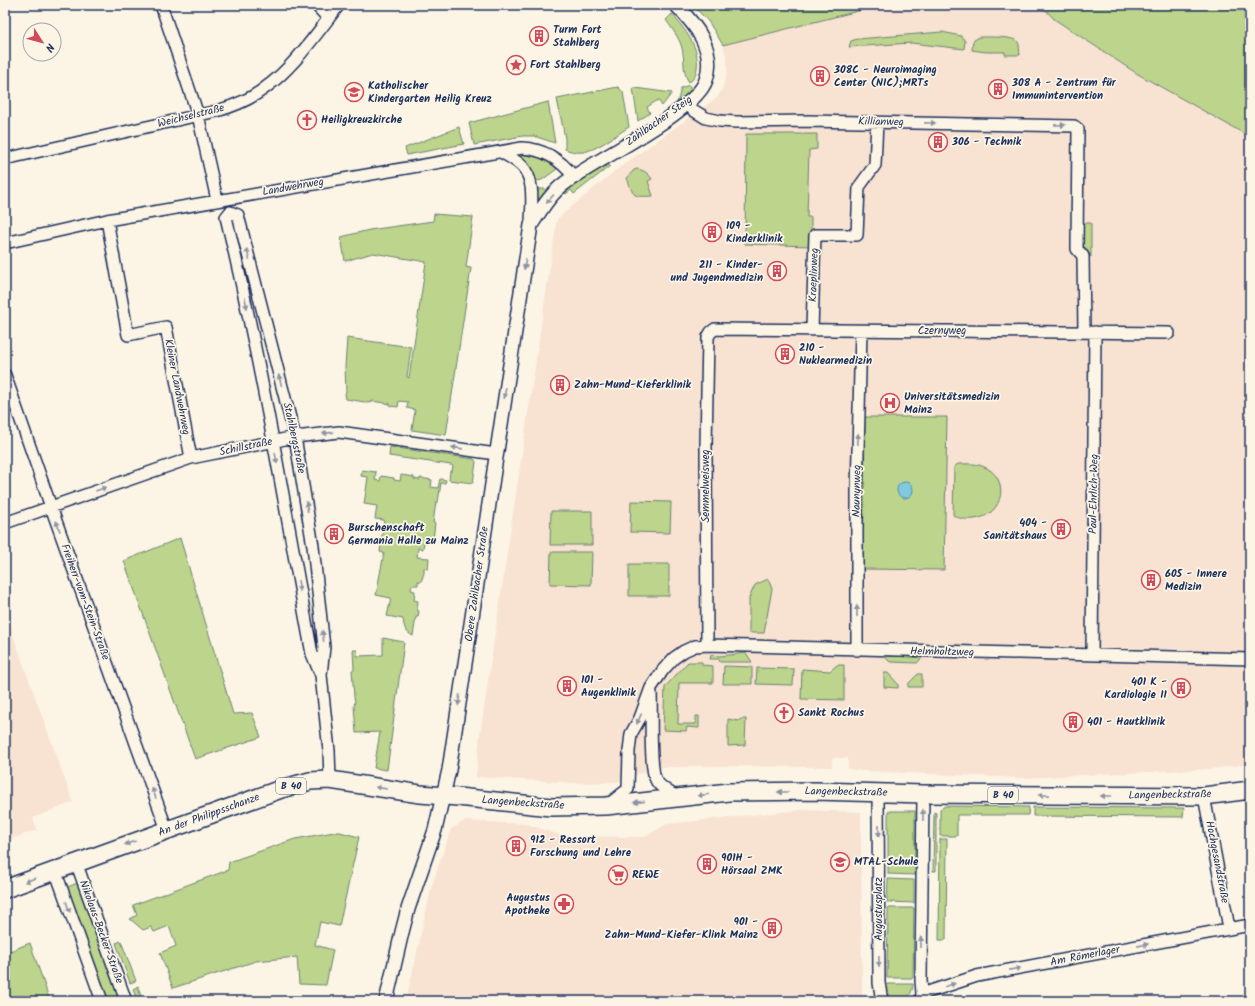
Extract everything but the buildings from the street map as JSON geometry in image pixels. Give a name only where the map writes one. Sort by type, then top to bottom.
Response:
[{"type":"main road","name":"An der Philippsschanze","points":[[5,889],[76,862],[287,787],[310,781],[330,780],[420,794],[444,796]]},
{"type":"main road","name":"Langenbeckstraße","points":[[444,796],[551,807],[606,806],[729,792],[878,792],[923,794],[1204,796],[1250,790]]},
{"type":"street","name":"Stahlbergstraße","points":[[161,5],[198,116],[222,200],[230,212],[238,215],[295,437],[313,546],[324,647],[321,675],[330,751],[330,780]]},
{"type":"street","points":[[316,5],[328,18]]},
{"type":"street","name":"Weichselstraße","points":[[5,159],[198,116],[230,107],[264,90],[279,77],[294,62],[339,5]]},
{"type":"street","name":"Zahlbacher Steig","points":[[574,177],[688,104],[701,89],[706,80],[709,66],[708,54],[701,35],[691,20],[676,5]]},
{"type":"street","name":"Killianweg","points":[[688,104],[693,110],[706,118],[720,121],[877,122],[1074,126],[1078,129]]},
{"type":"street","name":"Kraeplinweg","points":[[812,330],[815,235],[857,235],[859,187],[875,165],[877,122]]},
{"type":"street","name":"Paul-Ehrlich-Weg","points":[[1078,129],[1077,249],[1083,256],[1090,332],[1092,655]]},
{"type":"street","name":"Landwehrweg","points":[[5,243],[107,220],[522,148],[541,151],[554,158],[568,169],[574,177]]},
{"type":"street","points":[[501,152],[521,165],[528,176],[532,187],[531,226]]},
{"type":"street","name":"Obere Zahlbacher Straße","points":[[386,1001],[408,909],[435,830],[449,770],[531,226],[556,191],[574,177]]},
{"type":"street","name":"Stahlbergstraße","points":[[230,212],[226,217],[244,290],[312,654],[321,675]]},
{"type":"street","name":"Kleiner Landwehrweg","points":[[107,220],[128,335],[166,327],[191,458]]},
{"type":"street","name":"Czernyweg","points":[[715,329],[1169,333]]},
{"type":"street","name":"Semmelweisweg","points":[[707,645],[706,447],[708,337],[715,329]]},
{"type":"street","name":"Naunynweg","points":[[857,650],[858,457],[861,331]]},
{"type":"street","name":"Freiherr-vom-Stein-Straße","points":[[5,375],[167,830]]},
{"type":"street","name":"Schillstraße","points":[[5,523],[191,458],[295,437],[339,432],[496,454]]},
{"type":"street","name":"Helmholtzweg","points":[[606,806],[619,798],[628,789],[631,734],[640,718],[651,688],[663,670],[674,658],[694,646],[707,645],[1250,659]]},
{"type":"street","points":[[651,688],[652,754],[654,777],[656,782],[678,798]]},
{"type":"street","name":"Augustusplatz","points":[[878,792],[879,983],[882,1001]]},
{"type":"street","points":[[920,999],[923,794]]},
{"type":"street","name":"Hochgesandstraße","points":[[1204,796],[1229,928]]},
{"type":"street","name":"Nikolaus-Becker-Straße","points":[[76,862],[126,1001]]},
{"type":"street","name":"Nikolaus-Becker-Straße","points":[[54,870],[102,1001]]},
{"type":"street","name":"Am Römerlager","points":[[920,999],[977,976],[1250,925]]},
{"type":"shaded area","name":"Universitätsmedizin Mainz","points":[[882,5],[1041,5],[1054,19],[1136,73],[1250,137],[1250,764],[1210,769],[1022,778],[863,771],[848,769],[848,758],[832,758],[832,767],[665,767],[653,769],[616,782],[575,783],[476,777],[480,735],[557,219],[616,170],[718,97],[727,74],[727,59],[723,45]]},
{"type":"shaded area","points":[[5,613],[73,802],[33,818],[37,830],[5,841]]},
{"type":"shaded area","points":[[801,810],[861,812],[862,1001],[406,1001],[432,885],[451,829],[465,821],[527,824],[563,836],[644,837],[667,824]]},
{"type":"green space","points":[[692,5],[882,5],[723,45],[708,21]]},
{"type":"green space","points":[[1041,5],[1250,5],[1250,137],[1136,73],[1054,19]]},
{"type":"green space","points":[[672,14],[690,39],[696,53],[697,68],[694,78],[689,82],[685,74],[681,44],[666,20]]},
{"type":"green space","points":[[942,32],[961,36],[965,41],[964,49],[911,43],[849,47],[851,41],[857,39]]},
{"type":"green space","points":[[979,37],[1000,37],[1016,40],[1019,43],[1020,55],[1005,55],[1005,52],[972,50],[973,41]]},
{"type":"green space","points":[[689,85],[692,90],[677,104],[681,88]]},
{"type":"green space","points":[[618,87],[623,92],[629,127],[601,145],[584,152],[565,149],[565,138],[557,99]]},
{"type":"green space","points":[[633,88],[672,93],[662,106],[658,100],[647,107],[650,113],[638,121]]},
{"type":"green space","points":[[548,102],[555,143],[534,136],[523,136],[474,145],[469,123]]},
{"type":"green space","points":[[459,127],[464,144],[407,155],[405,148]]},
{"type":"green space","points":[[746,134],[817,134],[817,149],[809,150],[807,217],[811,217],[811,246],[745,244]]},
{"type":"green space","points":[[521,156],[541,158],[557,169],[542,180],[536,181],[534,173]]},
{"type":"green space","points":[[607,164],[610,166],[574,194],[571,190],[566,194],[564,192]]},
{"type":"green space","points":[[637,169],[646,172],[652,179],[648,181],[653,196],[637,196],[631,189],[627,178],[634,170]]},
{"type":"green space","points":[[538,189],[545,189],[547,194],[537,204]]},
{"type":"green space","points":[[434,214],[473,217],[466,267],[471,268],[446,435],[412,430],[415,410],[407,408],[408,402],[399,401],[398,407],[390,406],[390,404],[372,401],[371,403],[346,399],[345,393],[347,338],[411,347],[407,377],[409,378],[426,262],[373,253],[345,261],[341,237],[369,230],[433,221]]},
{"type":"green space","points":[[1080,223],[1091,223],[1091,257],[1086,248],[1079,244]]},
{"type":"green space","points":[[865,417],[947,417],[944,570],[863,569]]},
{"type":"green space","points":[[390,447],[474,459],[476,462],[473,483],[449,480],[450,471],[452,471],[453,466],[451,465],[389,456]]},
{"type":"green space","points":[[958,464],[973,464],[982,466],[991,471],[997,478],[1000,486],[998,504],[992,511],[984,516],[968,519],[953,515],[954,467]]},
{"type":"green space","points":[[362,470],[376,472],[375,480],[380,481],[381,476],[394,478],[394,480],[400,481],[401,475],[414,477],[414,479],[420,480],[420,478],[432,480],[431,487],[438,488],[440,479],[446,480],[445,483],[441,483],[438,502],[436,502],[433,523],[435,523],[433,540],[430,539],[429,543],[424,542],[423,549],[418,548],[417,557],[429,558],[428,569],[424,568],[421,582],[418,581],[418,585],[412,585],[411,590],[415,591],[414,600],[418,601],[417,610],[419,611],[418,617],[416,617],[413,636],[405,629],[403,619],[387,616],[391,598],[376,595],[384,553],[380,552],[384,520],[375,519],[377,506],[364,504],[368,477],[361,476]]},
{"type":"green space","points":[[631,501],[671,502],[670,533],[630,532]]},
{"type":"green space","points":[[551,511],[592,511],[592,545],[550,545]]},
{"type":"green space","points":[[180,538],[233,714],[252,713],[261,737],[195,759],[124,561]]},
{"type":"green space","points":[[551,552],[592,552],[591,585],[550,584]]},
{"type":"green space","points":[[629,564],[669,564],[669,596],[629,596]]},
{"type":"green space","points":[[768,579],[772,589],[764,633],[749,633],[749,598],[755,585]]},
{"type":"green space","points":[[383,638],[404,642],[387,770],[374,768],[380,732],[356,733],[352,670],[354,670],[353,650],[357,650],[357,656],[383,655]]},
{"type":"green space","points":[[746,653],[752,662],[720,662],[719,659],[710,659],[711,655],[720,656]]},
{"type":"green space","points":[[886,656],[922,657],[917,663],[890,662]]},
{"type":"green space","points":[[688,662],[702,662],[702,665],[713,666],[713,683],[679,683],[678,724],[696,724],[696,716],[699,716],[699,728],[687,727],[686,731],[663,730],[665,687]]},
{"type":"green space","points":[[837,665],[844,665],[844,700],[801,699],[802,669],[830,671]]},
{"type":"green space","points":[[724,666],[752,667],[752,684],[723,684]]},
{"type":"green space","points":[[757,668],[794,669],[793,685],[756,684]]},
{"type":"green space","points":[[884,673],[888,673],[898,684],[898,688],[884,687]]},
{"type":"green space","points":[[918,674],[922,674],[922,687],[908,687],[908,684]]},
{"type":"green space","points":[[728,719],[738,721],[741,719],[746,719],[745,745],[728,746]]},
{"type":"green space","points":[[945,806],[1029,807],[1028,815],[957,815],[957,836],[940,836],[940,809]]},
{"type":"green space","points":[[1033,807],[1184,808],[1183,817],[1033,816]]},
{"type":"green space","points":[[888,811],[915,811],[915,875],[888,874]]},
{"type":"green space","points":[[934,812],[936,813],[936,871],[933,871]]},
{"type":"green space","points":[[334,832],[359,837],[339,926],[320,922],[315,945],[333,950],[326,985],[299,984],[297,957],[256,961],[173,988],[160,953],[176,946],[169,926],[154,932],[151,927],[143,930],[130,919],[137,915],[133,905],[228,870],[229,862],[295,839]]},
{"type":"green space","points":[[940,839],[947,839],[946,940],[939,940]]},
{"type":"green space","points":[[888,879],[914,880],[914,903],[887,902]]},
{"type":"green space","points":[[80,882],[122,1001],[106,1001],[65,888]]},
{"type":"green space","points":[[888,908],[914,908],[913,978],[887,978]]},
{"type":"green space","points":[[121,941],[136,981],[130,983],[116,943]]},
{"type":"green space","points":[[30,943],[50,1001],[5,1001],[5,953]]},
{"type":"green space","points":[[887,984],[913,984],[911,994],[902,1000],[893,998],[889,995]]},
{"type":"green space","points":[[138,986],[142,1001],[137,1001],[133,989]]},
{"type":"water","points":[[905,482],[912,487],[913,490],[908,497],[905,498],[898,493],[897,490],[902,483]]},
{"type":"place","name":"Turm Fort Stahlberg","points":[[539,36]]},
{"type":"place","name":"Fort Stahlberg","points":[[516,65]]},
{"type":"place","name":"308C - Neuroimaging Center (NIC);MRTs","points":[[820,76]]},
{"type":"place","name":"308 A - Zentrum für Immunintervention","points":[[998,89]]},
{"type":"place","name":"Katholischer Kindergarten Heilig Kreuz","points":[[354,92]]},
{"type":"place","name":"Heiligkreuzkirche","points":[[307,120]]},
{"type":"place","name":"306 - Technik","points":[[938,142]]},
{"type":"place","name":"109 - Kinderklinik","points":[[712,232]]},
{"type":"place","name":"211 - Kinder- und Jugendmedizin","points":[[777,271]]},
{"type":"place","name":"210 - Nuklearmedizin","points":[[785,354]]},
{"type":"place","name":"Zahn-Mund-Kieferklinik","points":[[560,385]]},
{"type":"place","name":"Universitätsmedizin Mainz","points":[[890,403]]},
{"type":"place","name":"404 - Sanitätshaus","points":[[1061,529]]},
{"type":"place","name":"Burschenschaft Germania Halle zu Mainz","points":[[334,534]]},
{"type":"place","name":"605 - Innere Medizin","points":[[1151,580]]},
{"type":"place","name":"101 - Augenklinik","points":[[567,686]]},
{"type":"place","name":"401 K - Kardiologie II","points":[[1181,688]]},
{"type":"place","name":"Sankt Rochus","points":[[784,713]]},
{"type":"place","name":"401 - Hautklinik","points":[[1073,722]]},
{"type":"place","name":"912 - Ressort Forschung und Lehre","points":[[516,846]]},
{"type":"place","name":"MTAL-Schule","points":[[840,862]]},
{"type":"place","name":"901H - Hörsaal ZMK","points":[[707,864]]},
{"type":"place","name":"REWE","points":[[618,875]]},
{"type":"place","name":"Augustus Apotheke","points":[[564,904]]},
{"type":"place","name":"901 - Zahn-Mund-Kiefer-Klink Mainz","points":[[772,928]]}]
